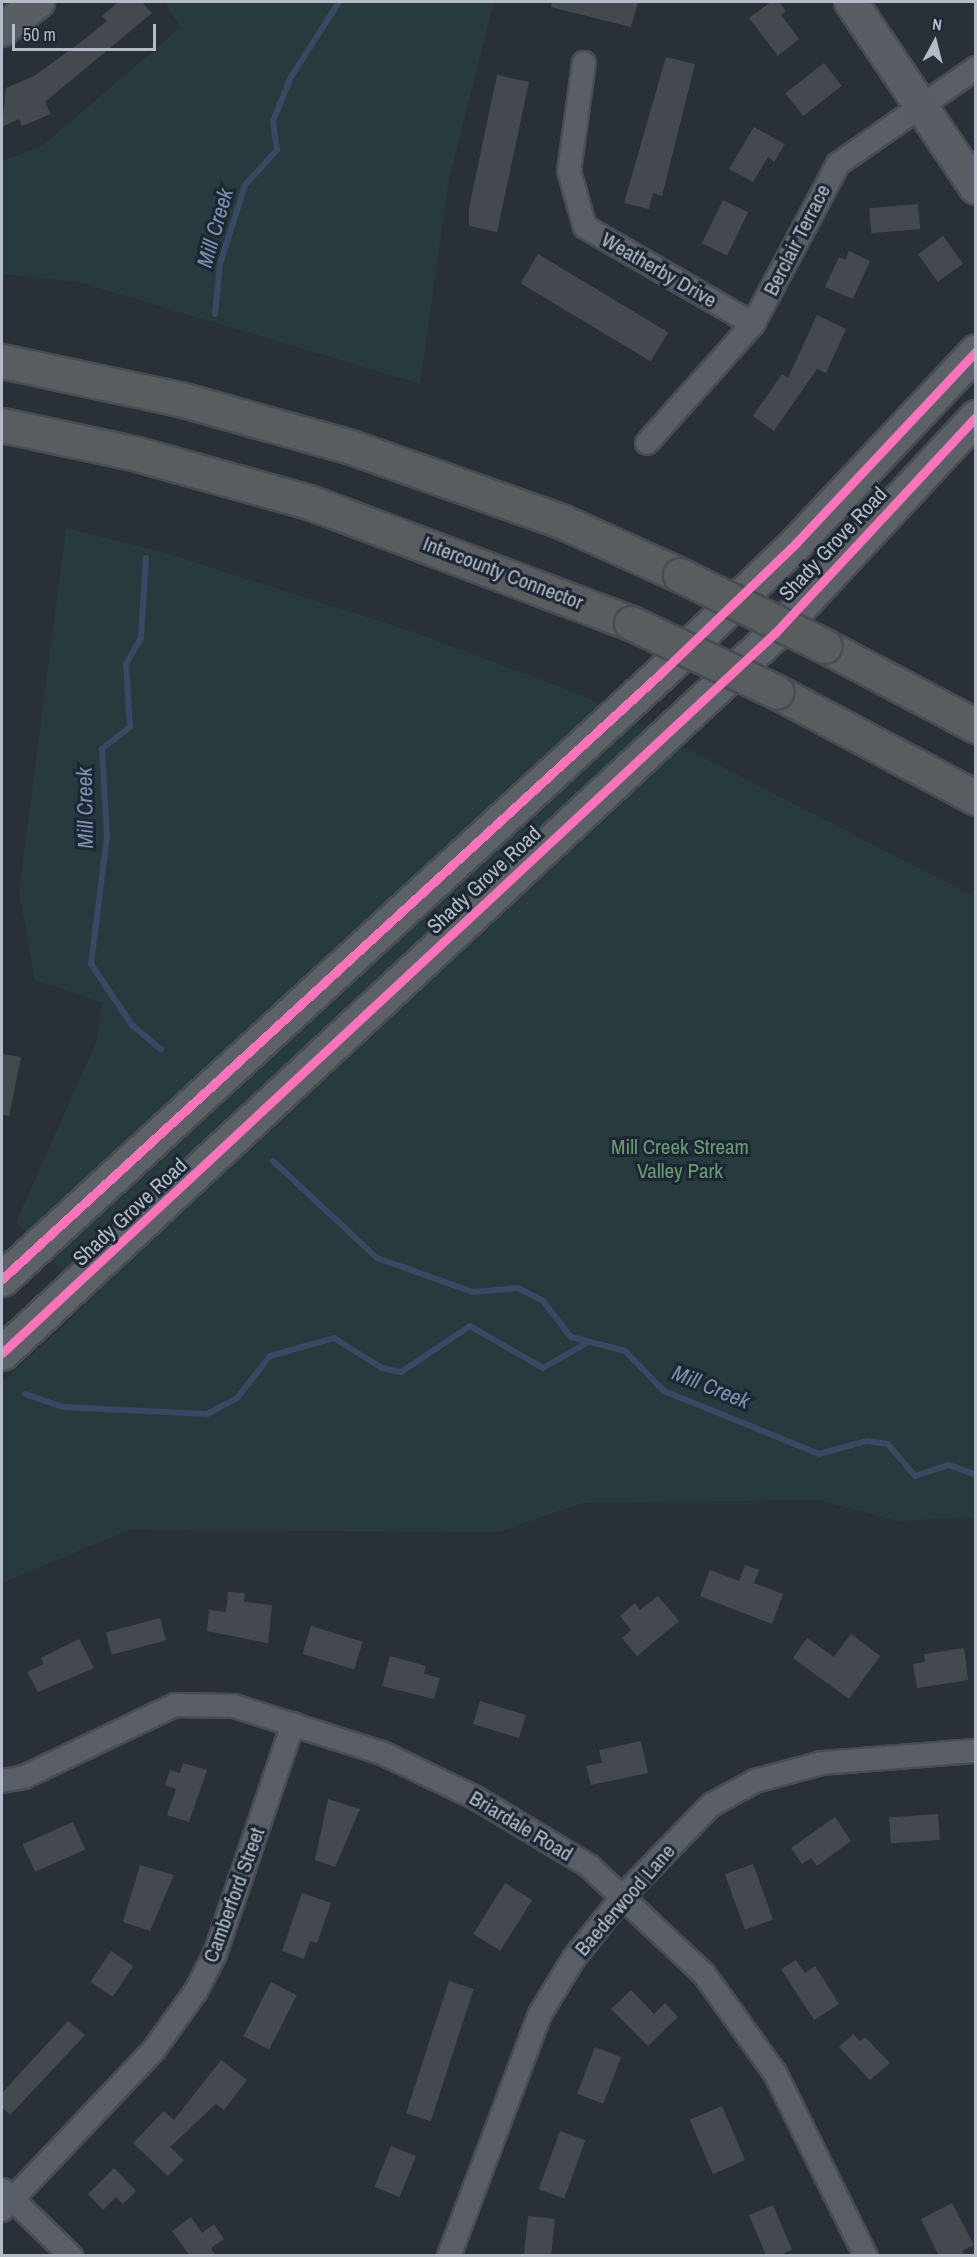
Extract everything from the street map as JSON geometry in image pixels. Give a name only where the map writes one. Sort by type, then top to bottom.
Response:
[{"type":"highway","points":[[2,361],[180,399],[351,447],[561,521],[680,575],[825,646],[975,726]]},
{"type":"highway","name":"Intercounty Connector","points":[[2,425],[136,454],[309,502],[630,622],[777,692],[975,798]]},
{"type":"main road","name":"Shady Grove Road","points":[[2,1279],[662,672],[796,543],[975,351]]},
{"type":"main road","name":"Shady Grove Road","points":[[2,1353],[776,632],[975,417]]},
{"type":"street","points":[[2,30],[38,2]]},
{"type":"street","points":[[851,2],[975,188]]},
{"type":"street","name":"Weatherby Drive","points":[[584,63],[569,171],[585,227],[753,324]]},
{"type":"street","name":"Berclair Terrace","points":[[646,443],[753,324],[838,165],[918,105],[975,68]]},
{"type":"street","name":"Briardale Road","points":[[2,1781],[24,1777],[175,1705],[234,1706],[382,1753],[476,1798],[589,1866],[624,1895],[704,1974],[775,2073],[866,2256]]},
{"type":"street","name":"Camberford Street","points":[[5,2199],[153,2051],[196,1990],[216,1954],[294,1724]]},
{"type":"street","name":"Baederwood Lane","points":[[449,2256],[540,2014],[574,1958],[624,1895],[711,1805],[755,1781],[822,1763],[975,1751]]},
{"type":"street","points":[[5,2199],[71,2256]]},
{"type":"green space","points":[[164,2],[494,2],[449,179],[420,384],[79,282],[2,274],[2,161],[42,146],[181,27]]},
{"type":"green space","name":"Mill Creek Stream Valley Park","points":[[66,528],[162,552],[411,631],[584,696],[975,897],[975,1517],[899,1521],[817,1500],[582,1503],[499,1532],[129,1530],[2,1583],[2,1382],[91,1300],[16,1222],[97,1040],[102,1003],[35,980],[19,891]]},
{"type":"building","points":[[118,2],[142,2],[152,13],[45,102],[51,114],[22,126],[19,119],[2,127],[6,88],[34,76],[77,45],[107,21],[102,16]]},
{"type":"building","points":[[552,2],[638,2],[631,27],[551,7]]},
{"type":"building","points":[[771,2],[779,2],[786,11],[781,15],[799,39],[778,56],[749,18]]},
{"type":"building","points":[[666,57],[695,64],[662,196],[653,193],[649,209],[624,203]]},
{"type":"building","points":[[824,63],[842,86],[803,116],[785,93]]},
{"type":"building","points":[[497,75],[529,82],[497,232],[469,226],[469,208]]},
{"type":"building","points":[[754,127],[785,144],[774,162],[768,157],[753,182],[729,169]]},
{"type":"building","points":[[723,200],[748,212],[727,255],[702,243]]},
{"type":"building","points":[[918,204],[920,229],[871,233],[869,208]]},
{"type":"building","points":[[943,236],[963,264],[938,282],[918,254]]},
{"type":"building","points":[[849,251],[870,261],[853,299],[825,287],[839,257],[845,260]]},
{"type":"building","points":[[538,254],[668,332],[651,361],[520,283]]},
{"type":"building","points":[[817,315],[846,329],[826,373],[817,369],[774,431],[753,416],[782,374],[788,378]]},
{"type":"building","points":[[2,1054],[21,1057],[9,1116],[2,1115]]},
{"type":"building","points":[[745,1565],[759,1570],[754,1583],[783,1594],[772,1624],[700,1596],[710,1570],[739,1581]]},
{"type":"building","points":[[228,1592],[245,1593],[244,1602],[272,1605],[268,1643],[207,1631],[209,1610],[226,1612]]},
{"type":"building","points":[[658,1596],[679,1621],[637,1656],[622,1638],[631,1630],[620,1616],[635,1603],[640,1610]]},
{"type":"building","points":[[160,1618],[166,1640],[112,1655],[106,1632]]},
{"type":"building","points":[[311,1626],[363,1642],[354,1670],[303,1654]]},
{"type":"building","points":[[851,1634],[880,1656],[849,1699],[793,1658],[807,1638],[834,1657]]},
{"type":"building","points":[[79,1639],[94,1668],[38,1692],[27,1672],[44,1664],[41,1658]]},
{"type":"building","points":[[964,1648],[968,1680],[917,1688],[913,1664],[925,1662],[924,1654]]},
{"type":"building","points":[[390,1656],[426,1666],[424,1674],[440,1678],[434,1699],[382,1686]]},
{"type":"building","points":[[480,1701],[526,1715],[519,1738],[473,1724]]},
{"type":"building","points":[[641,1741],[648,1773],[591,1785],[586,1766],[602,1763],[599,1750]]},
{"type":"building","points":[[183,1763],[207,1770],[189,1822],[167,1815],[176,1789],[165,1785],[170,1770],[180,1773]]},
{"type":"building","points":[[328,1799],[360,1809],[335,1867],[315,1860]]},
{"type":"building","points":[[938,1814],[940,1840],[891,1843],[889,1817]]},
{"type":"building","points":[[835,1817],[851,1841],[817,1866],[811,1858],[802,1864],[791,1848]]},
{"type":"building","points":[[73,1822],[85,1849],[35,1872],[23,1844]]},
{"type":"building","points":[[753,1864],[773,1919],[745,1930],[725,1874]]},
{"type":"building","points":[[140,1865],[174,1875],[150,1931],[123,1922]]},
{"type":"building","points":[[505,1883],[532,1900],[500,1951],[473,1934]]},
{"type":"building","points":[[302,1893],[331,1903],[317,1943],[310,1941],[304,1959],[282,1951]]},
{"type":"building","points":[[111,1951],[133,1966],[113,1997],[90,1982]]},
{"type":"building","points":[[796,1960],[805,1973],[815,1966],[839,2004],[814,2020],[781,1969]]},
{"type":"building","points":[[449,1981],[474,1989],[431,2121],[406,2113]]},
{"type":"building","points":[[271,1982],[297,1995],[269,2050],[243,2036]]},
{"type":"building","points":[[631,1990],[654,2014],[665,2003],[678,2017],[648,2046],[611,2009]]},
{"type":"building","points":[[68,2021],[85,2035],[10,2115],[2,2107],[2,2093]]},
{"type":"building","points":[[853,2034],[860,2041],[865,2037],[890,2063],[870,2080],[839,2047]]},
{"type":"building","points":[[595,2047],[621,2057],[603,2104],[577,2094]]},
{"type":"building","points":[[221,2060],[247,2080],[224,2110],[216,2104],[170,2147],[184,2160],[168,2176],[133,2143],[164,2111],[174,2120]]},
{"type":"building","points":[[722,2106],[745,2160],[713,2174],[690,2120]]},
{"type":"building","points":[[560,2131],[585,2140],[564,2198],[539,2189]]},
{"type":"building","points":[[391,2146],[416,2156],[400,2197],[375,2187]]},
{"type":"building","points":[[114,2168],[136,2191],[123,2204],[116,2197],[103,2210],[88,2194]]},
{"type":"building","points":[[952,2203],[974,2245],[962,2251],[964,2256],[939,2256],[921,2219]]},
{"type":"building","points":[[773,2205],[792,2250],[778,2256],[766,2256],[749,2215]]},
{"type":"building","points":[[528,2216],[555,2219],[551,2256],[524,2256]]},
{"type":"building","points":[[191,2217],[202,2233],[214,2224],[224,2239],[211,2248],[216,2256],[190,2256],[172,2231]]},
{"type":"waterway","name":"Mill Creek","points":[[215,314],[220,264],[245,185],[277,150],[273,121],[291,77],[339,2]]},
{"type":"waterway","name":"Mill Creek","points":[[146,558],[141,638],[126,664],[130,727],[102,749],[107,836],[91,964],[132,1025],[161,1049]]},
{"type":"waterway","name":"Mill Creek","points":[[273,1161],[377,1258],[473,1292],[518,1288],[543,1301],[571,1337],[625,1351],[664,1391],[819,1454],[867,1441],[888,1444],[915,1476],[949,1465],[976,1475]]},
{"type":"waterway","points":[[25,1394],[62,1407],[207,1414],[237,1398],[270,1356],[334,1338],[382,1368],[401,1372],[470,1326],[543,1368],[585,1344]]},
{"type":"cycle path","points":[[2,1279],[662,672],[796,543],[976,351]]},
{"type":"cycle path","points":[[2,1353],[776,632],[976,417]]}]
